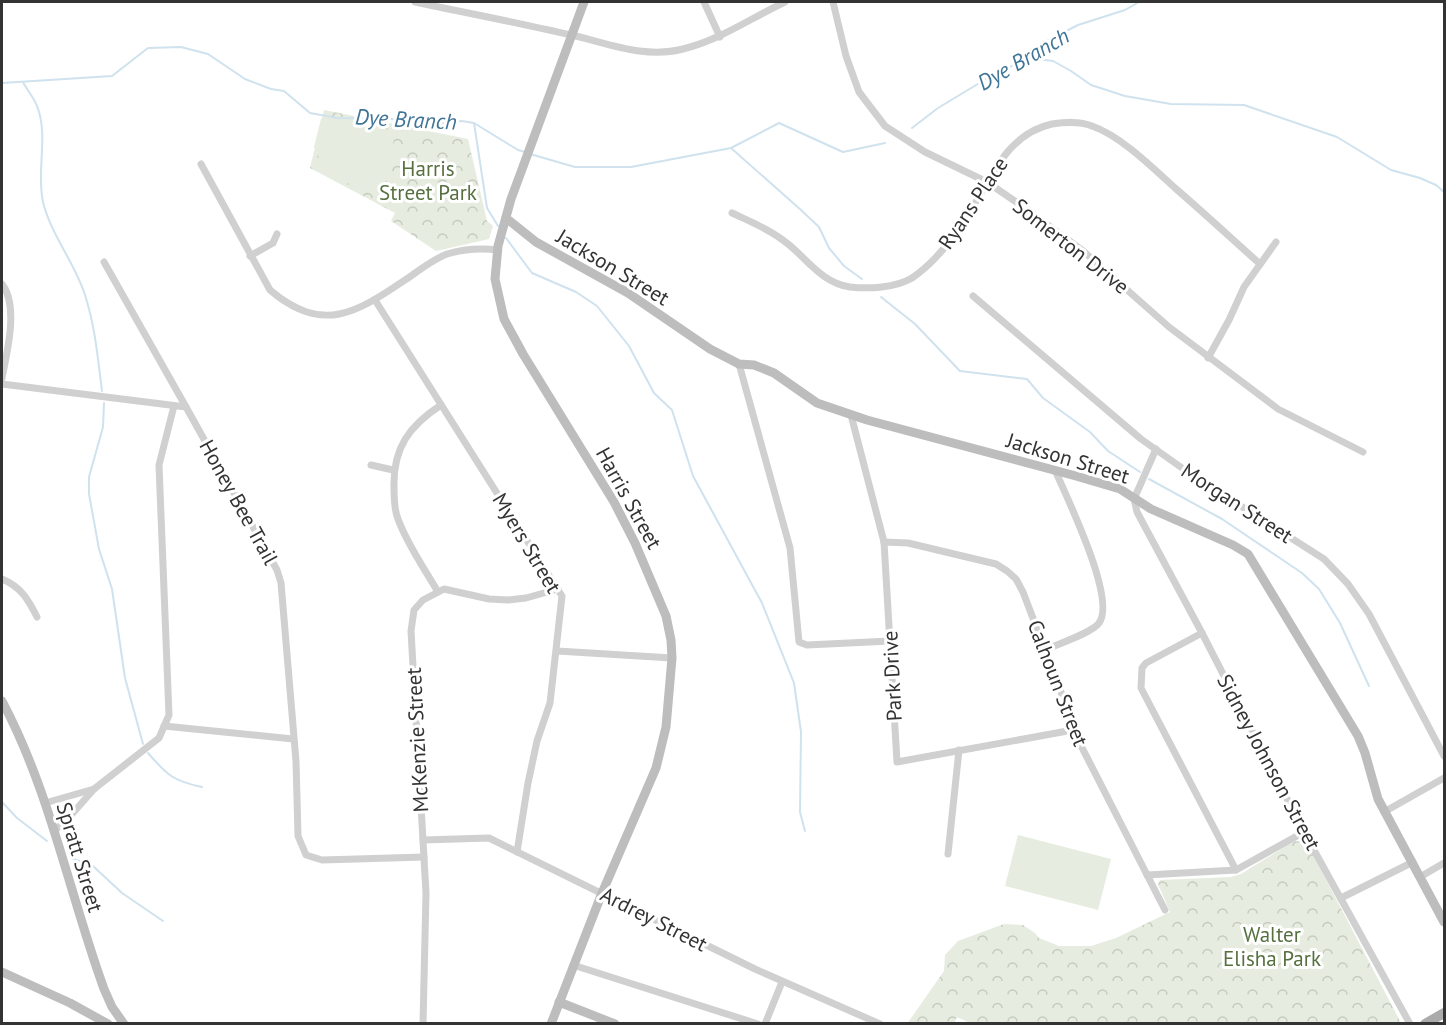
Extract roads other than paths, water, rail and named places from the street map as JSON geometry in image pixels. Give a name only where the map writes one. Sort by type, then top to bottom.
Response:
[{"type":"main road","points":[[1425,1023],[1444,1013]]},
{"type":"street","points":[[415,2],[572,35],[636,52],[657,53],[682,50],[720,37],[785,2]]},
{"type":"street","name":"Harris Street","points":[[552,1023],[602,893],[656,768],[666,727],[672,658],[666,616],[635,543],[614,502],[525,358],[504,319],[495,279],[498,250],[511,199],[585,2]]},
{"type":"street","points":[[704,2],[720,37]]},
{"type":"street","name":"Somerton Drive","points":[[833,2],[846,56],[859,92],[885,126],[925,152],[987,182],[1082,250],[1169,327],[1278,409],[1363,452]]},
{"type":"street","name":"Ryans Place","points":[[732,213],[787,243],[820,275],[848,287],[884,287],[910,279],[938,255],[966,218],[1005,153],[1027,134],[1043,126],[1061,122],[1078,122],[1094,126],[1136,152],[1260,264]]},
{"type":"street","points":[[201,164],[270,290],[285,303],[307,313],[324,316],[365,306],[447,254],[473,250],[498,250]]},
{"type":"street","name":"Jackson Street","points":[[506,218],[536,242],[628,293],[710,349],[739,364],[754,365],[774,373],[818,404],[1119,489],[1151,509],[1233,545],[1248,554],[1358,736],[1384,812],[1444,922]]},
{"type":"street","points":[[250,256],[273,243],[277,234]]},
{"type":"street","points":[[1208,358],[1244,287],[1276,242]]},
{"type":"street","name":"Honey Bee Trail","points":[[104,262],[277,570],[283,601],[296,760],[298,836],[306,855],[322,860],[424,857]]},
{"type":"street","points":[[2,284],[6,290],[10,309],[10,342],[2,378]]},
{"type":"street","name":"Morgan Street","points":[[973,296],[1142,439],[1192,475],[1324,559],[1348,584],[1369,614],[1444,756]]},
{"type":"street","name":"Myers Street","points":[[375,300],[562,596],[550,703],[537,741],[518,852]]},
{"type":"street","points":[[739,364],[790,548],[799,642],[807,645],[890,641]]},
{"type":"street","points":[[2,384],[186,407]]},
{"type":"street","points":[[441,405],[426,414],[407,434],[398,451],[393,470],[397,518],[438,592],[444,589],[489,599],[508,600],[526,598],[558,589]]},
{"type":"street","points":[[54,831],[66,822],[94,789],[159,738],[169,715],[159,465],[174,406]]},
{"type":"street","name":"Park Drive","points":[[851,415],[884,542],[897,762],[1073,730]]},
{"type":"street","points":[[1134,498],[1156,449]]},
{"type":"street","points":[[371,465],[393,470]]},
{"type":"street","points":[[1045,650],[1099,624],[1104,609],[1102,588],[1055,470]]},
{"type":"street","name":"Sidney Johnson Street","points":[[1134,498],[1137,512],[1304,832],[1410,1023]]},
{"type":"street","name":"Calhoun Street","points":[[884,542],[908,543],[996,564],[1016,579],[1045,650],[1073,730],[1164,910]]},
{"type":"street","points":[[2,579],[19,588],[37,617]]},
{"type":"street","name":"McKenzie Street","points":[[423,1023],[426,892],[411,631],[414,610],[423,600],[438,592]]},
{"type":"street","points":[[1202,633],[1146,663],[1142,668],[1141,688],[1236,870]]},
{"type":"street","points":[[557,651],[672,658]]},
{"type":"street","name":"Spratt Street","points":[[2,701],[26,751],[45,803],[97,969],[112,1007],[124,1023]]},
{"type":"street","points":[[164,726],[293,739]]},
{"type":"street","points":[[948,854],[959,750]]},
{"type":"street","points":[[1384,812],[1444,778]]},
{"type":"street","points":[[45,803],[94,789]]},
{"type":"street","points":[[1147,875],[1236,870],[1304,832]]},
{"type":"street","name":"Ardrey Street","points":[[423,840],[489,838],[782,982],[880,1023]]},
{"type":"street","points":[[1341,898],[1413,862]]},
{"type":"street","points":[[1420,877],[1444,863]]},
{"type":"street","points":[[573,965],[758,1023]]},
{"type":"street","points":[[2,972],[108,1023]]},
{"type":"street","points":[[765,1023],[782,982]]},
{"type":"street","points":[[559,1002],[615,1023]]},
{"type":"waterway","name":"Dye Branch","points":[[912,128],[938,108],[996,73],[1030,58],[1043,43],[1078,25],[1125,10],[1139,2]]},
{"type":"waterway","name":"Dye Branch","points":[[2,83],[112,76],[148,48],[181,47],[208,54],[245,79],[271,89],[284,91],[310,113],[337,118],[391,119],[435,124],[462,121],[474,123],[525,152]]},
{"type":"waterway","points":[[1030,58],[1053,61],[1091,85],[1125,96],[1171,104],[1244,105],[1337,137],[1391,170],[1420,178],[1436,185],[1444,192]]},
{"type":"waterway","points":[[23,82],[36,103],[40,117],[43,202],[85,295],[94,331],[102,391]]},
{"type":"waterway","points":[[474,123],[487,208],[498,226]]},
{"type":"waterway","name":"Dye Branch","points":[[530,154],[575,167],[631,167],[731,148],[779,123],[843,152],[885,143]]},
{"type":"waterway","points":[[731,148],[819,227],[829,248],[844,266],[862,279]]},
{"type":"waterway","points":[[506,238],[532,273],[576,292],[597,306],[629,346],[654,393],[672,410],[693,476],[762,603],[794,683],[801,732],[800,812],[805,831]]},
{"type":"waterway","points":[[881,297],[915,324],[960,371],[1027,379],[1043,398],[1090,432],[1108,451],[1140,472]]},
{"type":"waterway","points":[[104,403],[103,427],[89,477],[89,494],[99,549],[112,589],[125,678],[143,744]]},
{"type":"waterway","points":[[1149,479],[1222,519],[1302,573],[1319,589],[1340,623],[1369,686]]},
{"type":"waterway","points":[[148,753],[171,776],[202,787]]},
{"type":"waterway","points":[[2,802],[17,818],[47,841]]},
{"type":"waterway","points":[[71,858],[93,866],[122,893],[163,921]]},
{"type":"park label","name":"Harris Street Park","points":[[428,180]]},
{"type":"park label","name":"Walter Elisha Park","points":[[1272,946]]}]
